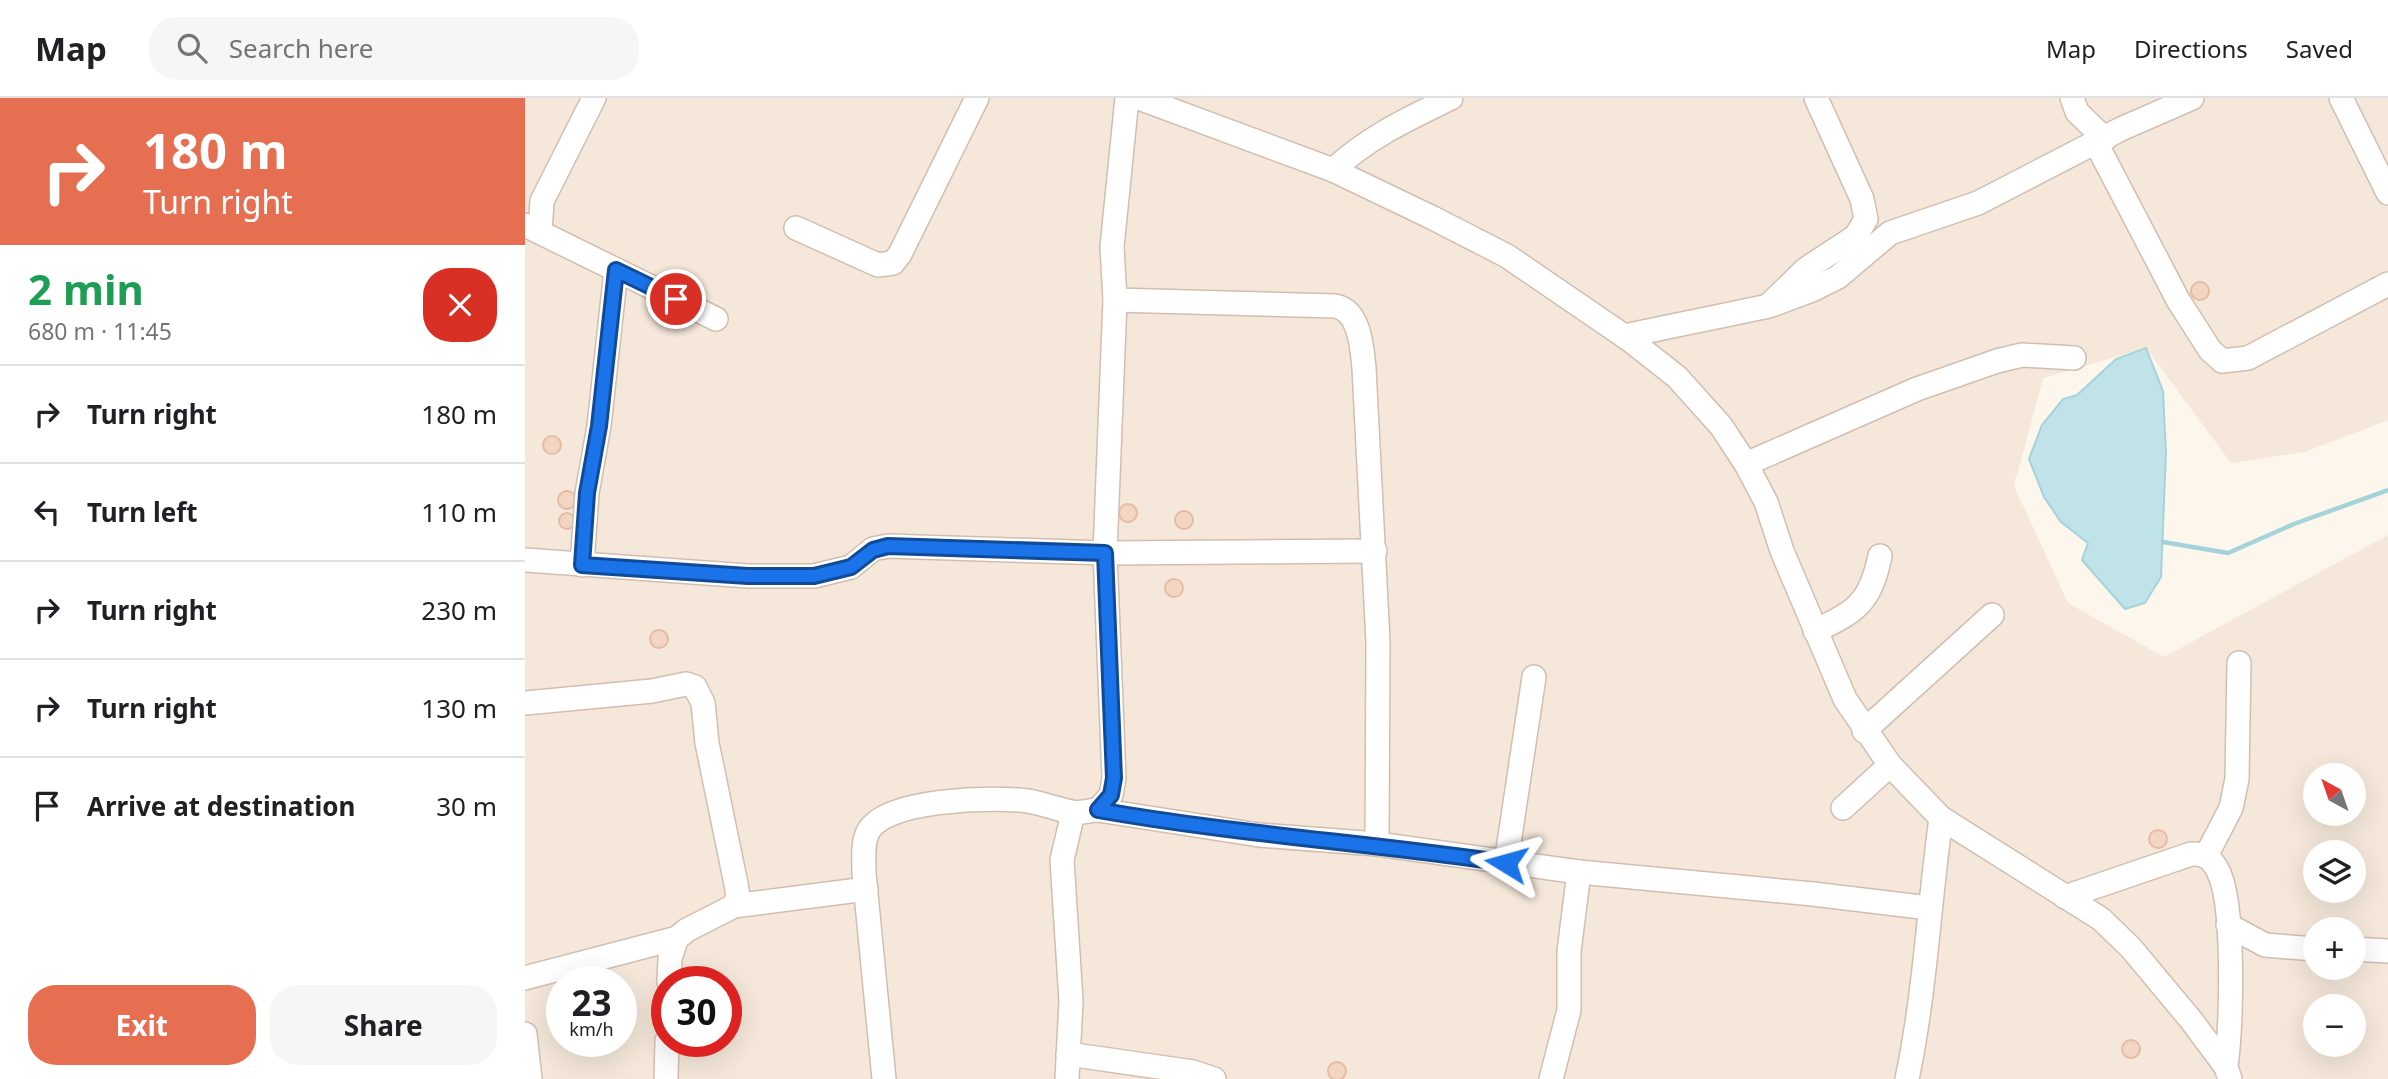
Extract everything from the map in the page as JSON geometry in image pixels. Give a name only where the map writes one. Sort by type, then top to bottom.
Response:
[{"type":"street","points":[[594,98],[541,201],[533,229],[716,319]]},
{"type":"street","points":[[796,228],[878,265],[893,264],[977,98]]},
{"type":"street","points":[[1098,810],[1111,795],[1114,778],[1105,553],[1115,300],[1112,247],[1126,98]]},
{"type":"street","points":[[1139,98],[1165,104],[1333,170],[1507,256],[1624,336],[1685,386],[1721,426],[1746,464],[1766,502],[1815,631],[1845,699],[1864,731],[1890,765],[1941,818],[2101,919],[2131,948],[2228,1073]]},
{"type":"street","points":[[1333,170],[1360,145],[1451,98]]},
{"type":"street","points":[[1769,306],[1787,284],[1856,236],[1866,219],[1862,199],[1816,98]]},
{"type":"street","points":[[2072,98],[2077,112],[2101,141],[2178,299],[2210,350],[2222,361],[2236,362],[2248,358],[2388,284]]},
{"type":"street","points":[[1624,336],[1769,306],[1830,282],[1890,233],[1978,203],[2192,98]]},
{"type":"street","points":[[2341,98],[2388,193]]},
{"type":"street","points":[[582,565],[587,493],[599,426],[616,270]]},
{"type":"street","points":[[1115,300],[1335,306],[1345,309],[1357,330],[1364,368],[1375,551],[1378,642],[1377,844]]},
{"type":"street","points":[[1746,464],[1917,389],[1997,361],[2022,355],[2074,358]]},
{"type":"street","points":[[525,560],[795,577],[830,574],[851,567],[873,550],[888,546],[1105,553],[1375,551]]},
{"type":"street","points":[[1815,631],[1862,604],[1873,585],[1880,556]]},
{"type":"street","points":[[1864,731],[1991,615]]},
{"type":"street","points":[[2206,856],[2231,808],[2237,779],[2239,663]]},
{"type":"street","points":[[1506,863],[1534,677]]},
{"type":"street","points":[[525,703],[652,691],[686,684],[695,687],[703,703],[706,743],[737,884],[738,896],[734,906]]},
{"type":"street","points":[[1843,808],[1890,765]]},
{"type":"street","points":[[884,1079],[866,889],[864,852],[867,834],[891,813],[930,805],[1000,800],[1033,802],[1073,813],[1098,810],[1259,835],[1377,844],[1579,872],[1929,908]]},
{"type":"street","points":[[1067,1079],[1072,1001],[1062,860],[1073,813]]},
{"type":"street","points":[[1906,1079],[1918,1025],[1941,818]]},
{"type":"street","points":[[2065,897],[2150,866],[2192,854],[2206,856],[2222,880],[2228,925],[2228,1073]]},
{"type":"street","points":[[1551,1079],[1569,1010],[1569,951],[1579,872]]},
{"type":"street","points":[[670,966],[672,947],[677,938],[734,906],[866,889]]},
{"type":"street","points":[[2228,925],[2243,931],[2248,937],[2265,946],[2303,948]]},
{"type":"street","points":[[525,978],[677,938]]},
{"type":"street","points":[[2366,950],[2388,951]]},
{"type":"street","points":[[525,1034],[530,1079]]},
{"type":"street","points":[[1068,1054],[1193,1072],[1214,1079]]},
{"type":"street","points":[[666,1079],[667,1057]]},
{"type":"shaded area","points":[[525,98],[2388,98],[2388,420],[2305,452],[2231,463],[2146,348],[2043,378],[2014,486],[2068,603],[2164,657],[2388,535],[2388,1079],[525,1079]]},
{"type":"water","points":[[2146,348],[2163,391],[2166,453],[2161,577],[2145,603],[2125,609],[2082,560],[2088,543],[2061,522],[2044,497],[2029,459],[2042,425],[2063,399],[2077,395],[2116,359]]},
{"type":"building","points":[[2200,282],[2206,285],[2209,291],[2206,297],[2200,300],[2194,297],[2191,291],[2194,285]]},
{"type":"building","points":[[552,436],[558,439],[561,445],[558,451],[552,454],[546,451],[543,445],[546,439]]},
{"type":"building","points":[[567,491],[573,494],[576,500],[573,506],[567,509],[561,506],[558,500],[561,494]]},
{"type":"building","points":[[1128,504],[1134,507],[1137,513],[1134,519],[1128,522],[1122,519],[1119,513],[1122,507]]},
{"type":"building","points":[[1184,511],[1190,514],[1193,520],[1190,526],[1184,529],[1178,526],[1175,520],[1178,514]]},
{"type":"building","points":[[564,513],[570,513],[575,521],[573,527],[564,529],[559,524],[559,518]]},
{"type":"building","points":[[1174,579],[1180,582],[1183,588],[1180,594],[1174,597],[1168,594],[1165,588],[1168,582]]},
{"type":"building","points":[[659,630],[665,633],[668,639],[665,645],[659,648],[653,645],[650,639],[653,633]]},
{"type":"building","points":[[2158,830],[2164,833],[2167,839],[2164,845],[2158,848],[2152,845],[2149,839],[2152,833]]},
{"type":"building","points":[[2131,1040],[2137,1043],[2140,1049],[2137,1055],[2131,1058],[2125,1055],[2122,1049],[2125,1043]]},
{"type":"building","points":[[1337,1062],[1343,1065],[1346,1071],[1343,1077],[1337,1080],[1331,1077],[1328,1071],[1331,1065]]},
{"type":"waterway","points":[[2163,542],[2228,553],[2294,524],[2388,490]]},
{"type":"route","points":[[676,299],[616,270],[599,426],[587,493],[582,565],[785,577],[830,574],[851,567],[870,551],[888,546],[1105,553],[1114,778],[1111,795],[1098,810],[1259,835],[1377,844],[1506,863]]}]
